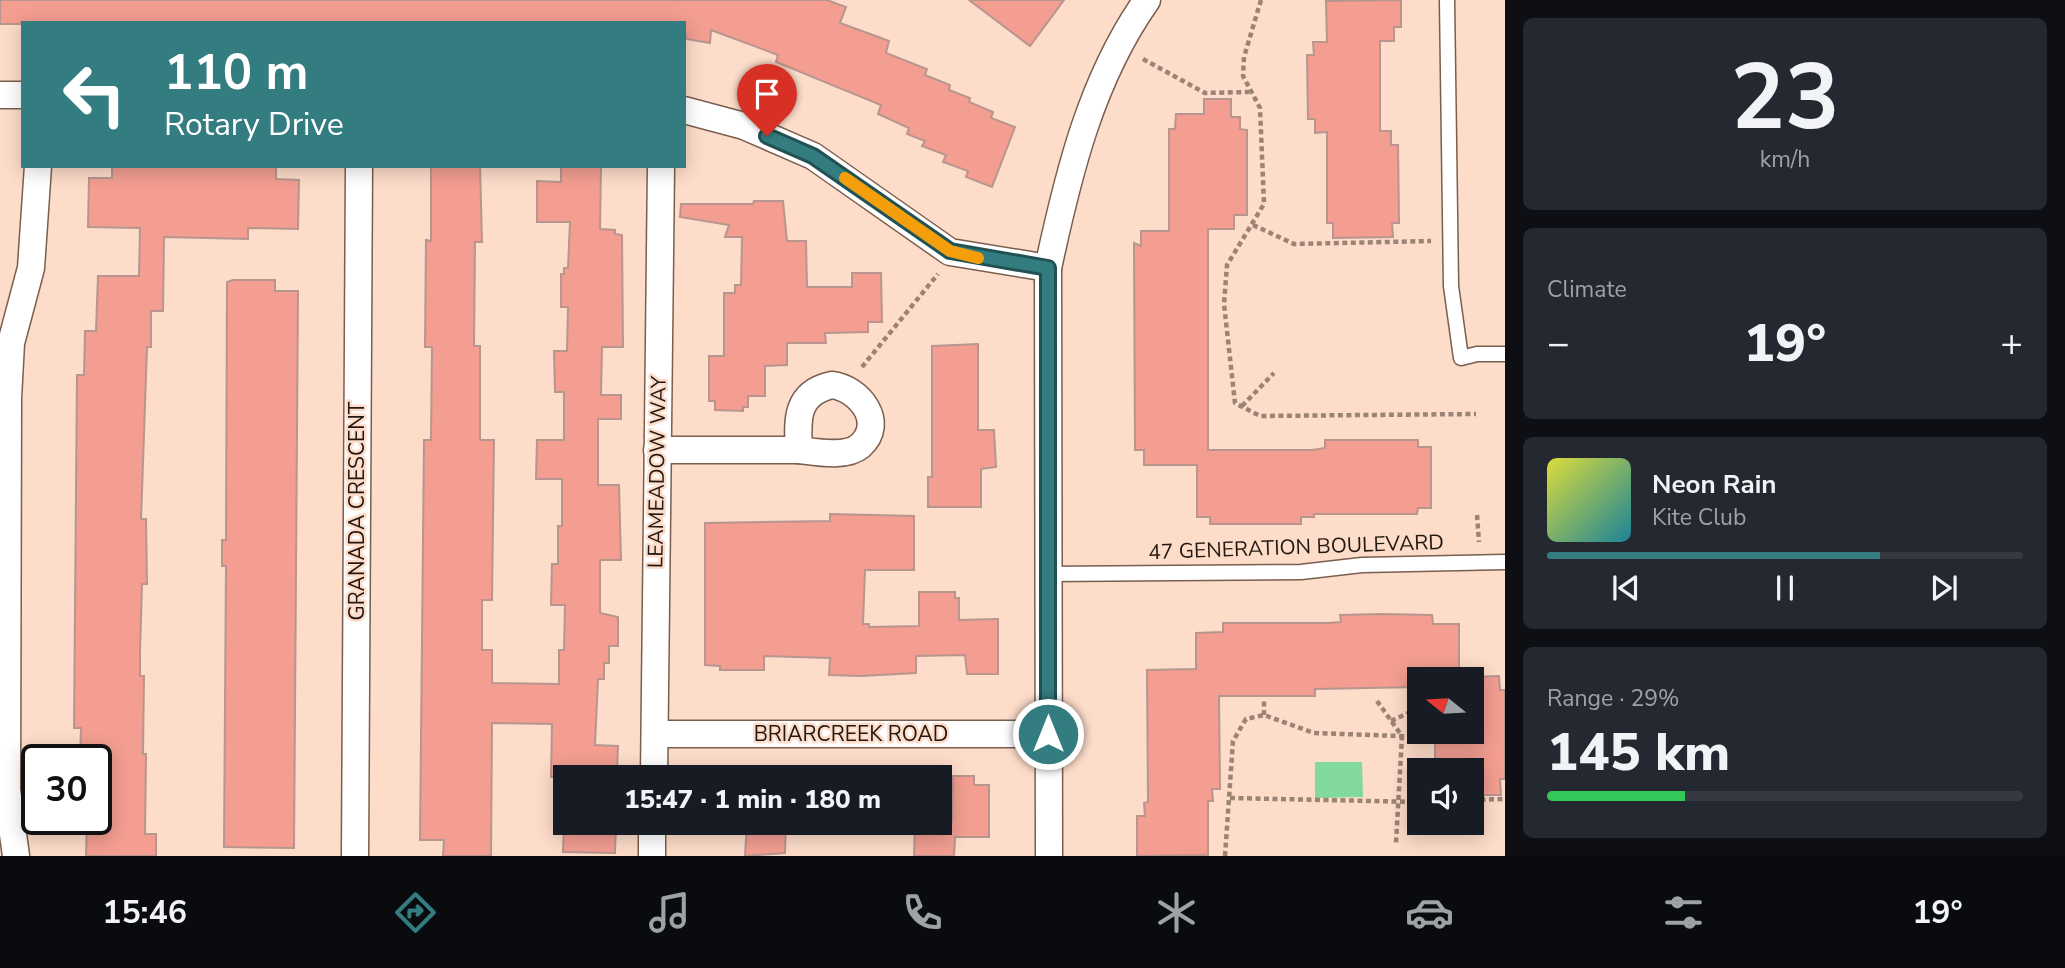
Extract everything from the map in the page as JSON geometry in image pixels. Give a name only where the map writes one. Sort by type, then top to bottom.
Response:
[{"type":"street","points":[[1049,856],[1048,268],[1068,176],[1101,82],[1147,0]]},
{"type":"street","points":[[0,95],[21,95]]},
{"type":"street","points":[[686,111],[744,126],[813,156],[950,251],[1048,268]]},
{"type":"street","points":[[16,856],[7,790],[8,397],[11,343],[31,268],[38,168]]},
{"type":"street","name":"GRANADA CRESCENT","points":[[355,856],[359,168]]},
{"type":"street","name":"LEAMEADOW WAY","points":[[654,765],[661,168]]},
{"type":"street","points":[[657,450],[799,450],[829,453],[861,445],[870,423],[863,400],[844,386],[821,387],[803,402],[799,412],[799,450]]},
{"type":"street","name":"BRIARCREEK ROAD","points":[[655,734],[1048,734]]},
{"type":"street","points":[[652,835],[652,856]]},
{"type":"lane","points":[[1447,0],[1451,286],[1461,358],[1476,354],[1505,354]]},
{"type":"lane","name":"47 GENERATION BOULEVARD","points":[[1047,573],[1301,572],[1362,565],[1505,562]]},
{"type":"path","points":[[1261,0],[1244,57],[1243,76],[1249,92],[1260,108],[1264,204],[1227,265],[1224,303],[1230,378],[1235,403],[1260,416],[1476,414]]},
{"type":"path","points":[[1119,47],[1205,93],[1249,92]]},
{"type":"path","points":[[1253,225],[1294,244],[1450,239]]},
{"type":"path","points":[[844,386],[934,282],[950,251]]},
{"type":"path","points":[[1241,406],[1274,373]]},
{"type":"path","points":[[1476,515],[1479,543]]},
{"type":"path","points":[[1264,701],[1264,715]]},
{"type":"path","points":[[1377,701],[1402,736],[1396,842]]},
{"type":"path","points":[[1391,720],[1407,713]]},
{"type":"path","points":[[1225,856],[1233,741],[1246,719],[1264,715],[1314,733],[1407,736]]},
{"type":"path","points":[[1230,798],[1407,803]]},
{"type":"path","points":[[1484,800],[1505,799]]},
{"type":"green space","points":[[1315,762],[1362,762],[1363,797],[1315,798]]},
{"type":"building","points":[[0,0],[827,0],[846,7],[840,23],[889,41],[886,53],[927,69],[925,75],[950,85],[949,90],[970,98],[969,102],[993,112],[991,118],[1015,127],[992,187],[966,177],[968,171],[943,162],[946,155],[922,146],[925,141],[907,134],[909,128],[878,114],[881,105],[776,62],[778,55],[711,30],[710,43],[686,39],[686,21],[21,21],[21,24],[0,24]]},
{"type":"building","points":[[969,0],[1064,0],[1030,46]]},
{"type":"building","points":[[1401,0],[1401,27],[1394,27],[1394,41],[1380,41],[1380,131],[1391,131],[1391,145],[1398,145],[1399,223],[1392,223],[1393,237],[1333,238],[1333,223],[1327,223],[1327,132],[1315,133],[1315,119],[1308,119],[1307,55],[1314,55],[1313,42],[1327,42],[1326,1]]},
{"type":"building","points":[[1204,99],[1231,99],[1231,117],[1240,117],[1240,129],[1247,130],[1247,215],[1234,215],[1234,229],[1208,229],[1208,450],[1312,450],[1325,448],[1325,440],[1418,440],[1418,447],[1431,447],[1431,508],[1418,508],[1417,514],[1314,514],[1314,517],[1301,517],[1301,524],[1210,524],[1210,517],[1197,517],[1197,465],[1144,465],[1144,450],[1135,450],[1134,243],[1141,246],[1141,231],[1169,231],[1169,129],[1175,129],[1176,114],[1204,114]]},
{"type":"building","points":[[112,168],[276,168],[276,179],[299,180],[298,229],[248,228],[248,239],[164,237],[163,311],[151,311],[151,347],[147,347],[141,519],[146,519],[147,584],[142,584],[140,651],[140,676],[144,676],[145,834],[156,834],[156,856],[86,856],[87,835],[112,835],[112,744],[80,744],[81,728],[74,728],[77,375],[84,375],[85,331],[96,331],[98,276],[139,276],[140,228],[88,227],[89,178],[112,178]]},
{"type":"building","points":[[431,168],[480,168],[482,242],[475,242],[474,346],[480,346],[480,440],[494,440],[492,600],[482,600],[482,650],[492,650],[492,683],[559,684],[559,650],[564,650],[565,605],[551,605],[552,564],[558,564],[558,526],[562,526],[562,479],[536,479],[537,440],[564,440],[564,392],[555,392],[554,351],[567,351],[568,307],[561,307],[561,274],[564,274],[564,268],[568,268],[570,222],[537,222],[537,181],[561,182],[561,168],[601,168],[600,229],[615,230],[615,234],[622,235],[623,347],[602,347],[601,395],[621,395],[621,419],[598,419],[598,485],[619,485],[621,560],[600,560],[600,613],[618,617],[618,646],[609,646],[609,663],[604,663],[604,679],[598,679],[595,745],[618,746],[617,765],[553,765],[551,777],[552,724],[492,723],[491,856],[443,856],[444,840],[420,840],[424,440],[431,440],[432,347],[425,347],[426,240],[431,241]]},
{"type":"building","points":[[754,201],[783,201],[787,241],[806,241],[807,287],[852,287],[852,273],[881,273],[882,322],[868,322],[868,332],[825,333],[826,343],[787,343],[787,365],[765,366],[765,396],[748,396],[748,407],[743,407],[743,411],[715,410],[715,401],[709,401],[709,356],[724,356],[724,293],[735,293],[735,285],[741,285],[742,237],[725,237],[729,225],[680,217],[681,204],[753,204]]},
{"type":"building","points":[[275,280],[275,291],[298,291],[294,848],[224,847],[226,566],[222,566],[222,540],[226,540],[227,282]]},
{"type":"building","points":[[978,344],[978,430],[994,430],[996,467],[981,469],[981,507],[928,507],[928,477],[932,477],[932,346]]},
{"type":"building","points":[[830,514],[914,516],[914,570],[865,570],[863,624],[869,624],[869,627],[919,626],[919,592],[955,592],[955,598],[959,598],[959,620],[998,619],[998,674],[967,674],[965,655],[916,656],[916,673],[861,676],[829,675],[830,658],[764,656],[764,670],[720,670],[720,666],[705,665],[705,523],[830,521]]},
{"type":"building","points":[[1340,615],[1432,615],[1433,624],[1459,624],[1459,667],[1407,667],[1407,687],[1315,689],[1315,696],[1219,696],[1220,789],[1212,789],[1213,801],[1208,801],[1208,855],[1137,856],[1137,816],[1145,816],[1144,803],[1148,802],[1147,670],[1196,669],[1196,633],[1223,632],[1223,623],[1328,623],[1341,622]]},
{"type":"building","points":[[1499,676],[1500,690],[1505,690],[1505,779],[1500,779],[1501,795],[1484,795],[1484,758],[1435,758],[1435,744],[1484,744],[1484,677]]},
{"type":"building","points":[[953,776],[974,776],[974,785],[989,785],[989,837],[955,837],[954,856],[914,856],[915,835],[952,835]]},
{"type":"building","points":[[564,835],[616,835],[615,853],[563,852]]},
{"type":"building","points":[[746,835],[786,835],[785,853],[745,856]]},
{"type":"slow traffic","points":[[845,178],[950,251],[978,258]]},
{"type":"route","points":[[767,136],[813,156],[950,251],[1048,268],[1048,734]]}]
